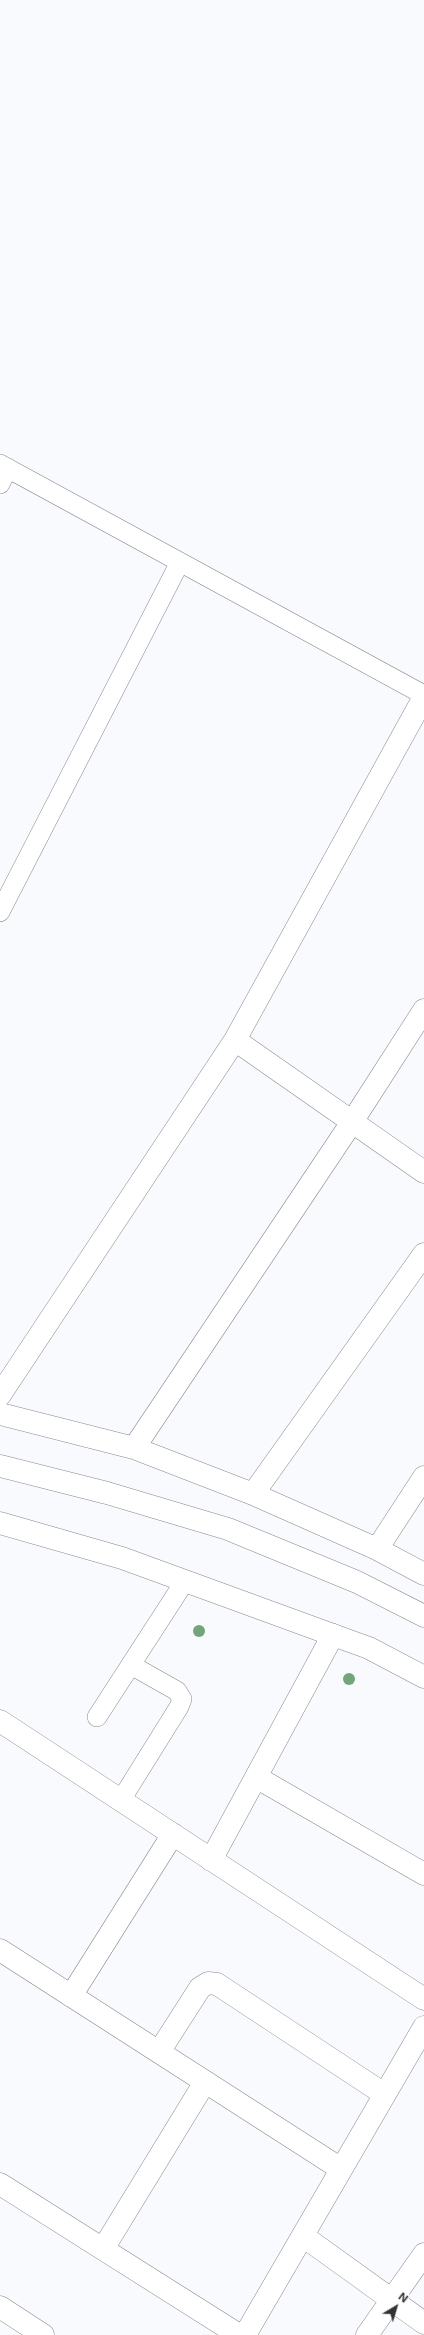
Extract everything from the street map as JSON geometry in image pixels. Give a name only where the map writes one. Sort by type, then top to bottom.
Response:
[{"type":"street","points":[[0,1395],[235,1040],[424,696]]},
{"type":"street","points":[[134,1448],[352,1122],[424,1010]]},
{"type":"street","points":[[235,1040],[424,1172]]},
{"type":"street","points":[[253,1494],[424,1254]]},
{"type":"street","points":[[0,1414],[134,1448],[253,1494],[377,1549],[424,1574]]},
{"type":"street","points":[[0,1466],[107,1493],[228,1529],[356,1582],[424,1616]]},
{"type":"street","points":[[377,1549],[424,1477]]},
{"type":"street","points":[[0,1523],[122,1558],[370,1648],[424,1677]]},
{"type":"street","points":[[211,1860],[333,1635]]},
{"type":"street","points":[[0,1721],[424,1999]]},
{"type":"street","points":[[256,1776],[424,1874]]},
{"type":"street","points":[[71,1996],[173,1834]]},
{"type":"street","points":[[0,1950],[341,2170]]},
{"type":"street","points":[[159,2052],[200,1988],[208,1984],[217,1984],[384,2094]]},
{"type":"street","points":[[245,2335],[424,2027]]},
{"type":"street","points":[[103,2249],[205,2082]]},
{"type":"street","points":[[0,2184],[238,2335]]},
{"type":"street","points":[[303,2236],[424,2323]]},
{"type":"street","points":[[368,2335],[424,2254]]},
{"type":"street","points":[[0,2307],[43,2335]]},
{"type":"lane","points":[[3,472],[180,562],[424,696]]},
{"type":"lane","points":[[0,912],[180,562]]},
{"type":"lane","points":[[97,1717],[185,1581]]},
{"type":"lane","points":[[121,1800],[179,1707],[182,1699],[177,1691],[131,1665]]}]
